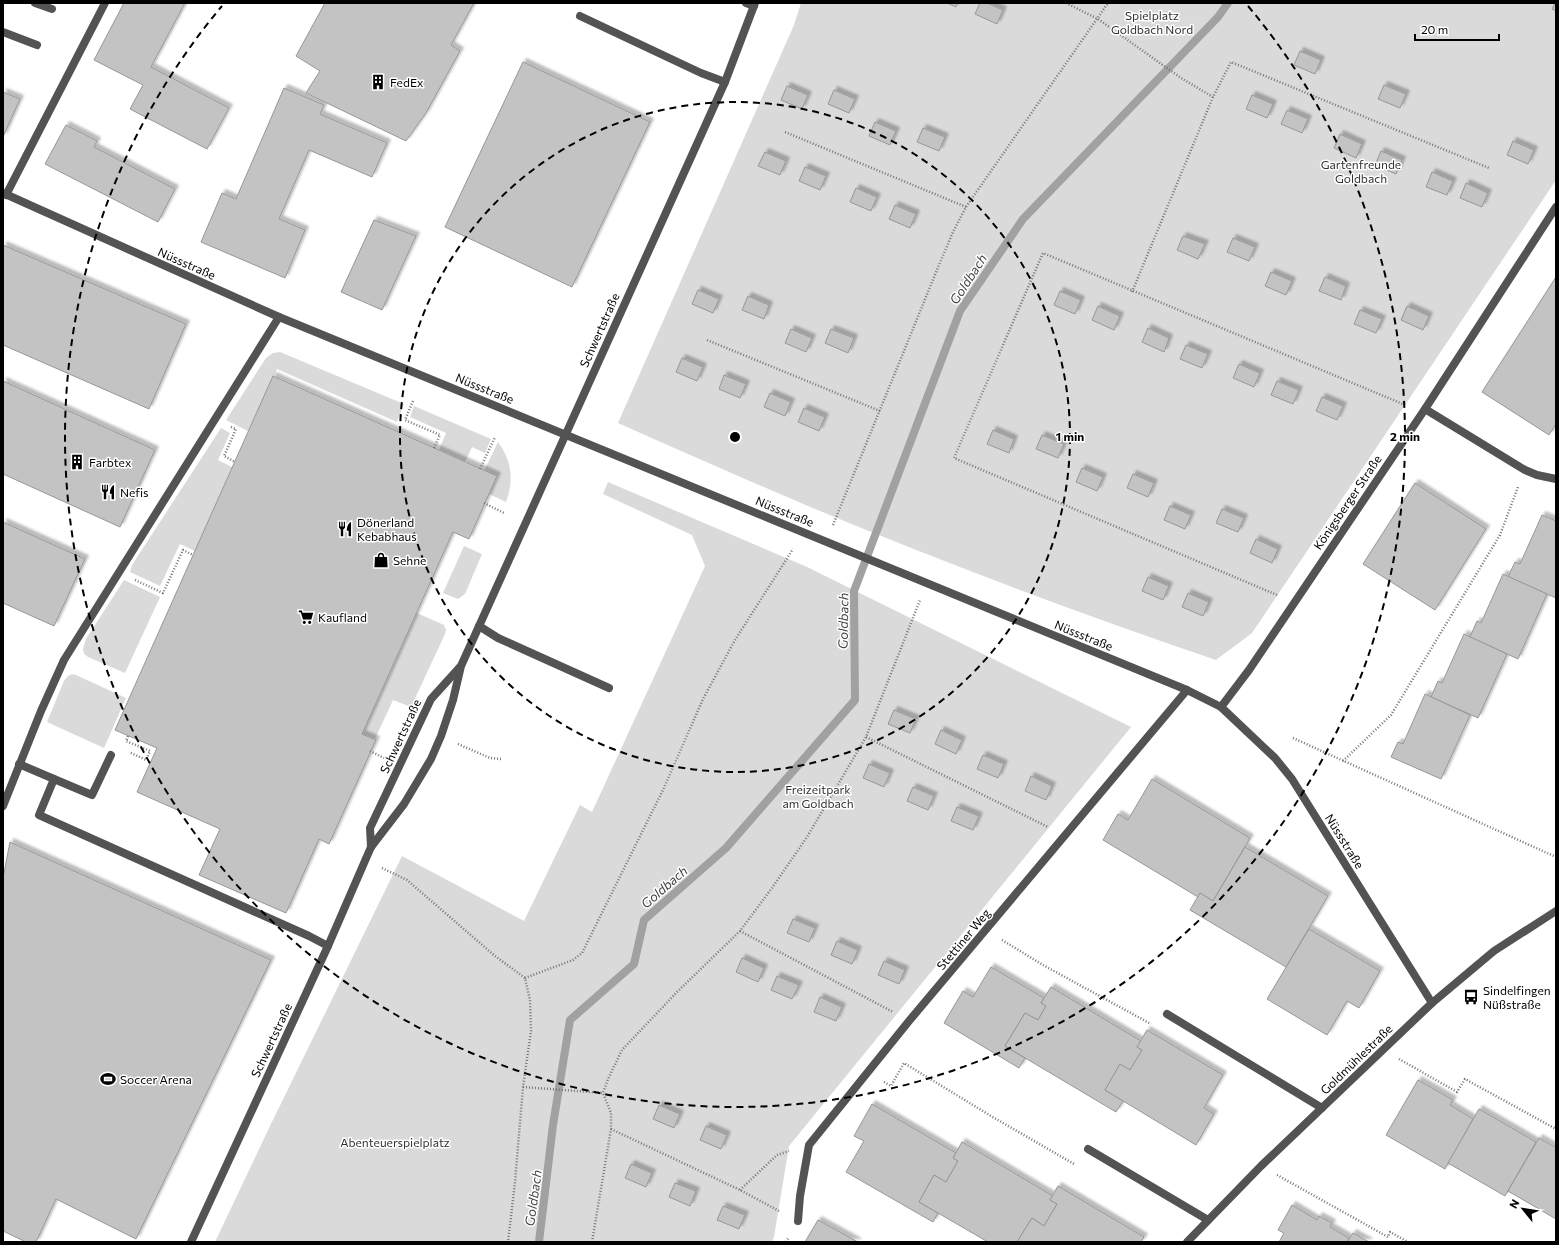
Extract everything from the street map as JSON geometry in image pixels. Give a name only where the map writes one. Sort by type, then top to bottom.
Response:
[{"type":"street","points":[[36,3],[52,9]]},
{"type":"street","points":[[5,194],[105,3]]},
{"type":"street","name":"Schwertstraße","points":[[190,1242],[328,946],[371,847],[404,804],[431,759],[441,736],[461,666],[725,82],[752,4]]},
{"type":"street","points":[[580,16],[701,73],[725,82]]},
{"type":"street","points":[[3,32],[37,45]]},
{"type":"street","name":"Nüssstraße","points":[[5,194],[279,317],[1187,690],[1221,707],[1276,758],[1292,779],[1432,1004]]},
{"type":"street","name":"Königsberger Straße","points":[[1221,707],[1249,670],[1293,602],[1424,411],[1556,207]]},
{"type":"street","points":[[3,806],[19,764],[64,660],[279,317]]},
{"type":"street","points":[[1424,411],[1525,470],[1537,475],[1556,479]]},
{"type":"street","points":[[479,626],[498,638],[609,688]]},
{"type":"street","name":"Schwertstraße","points":[[371,847],[370,828],[421,719],[431,699],[461,666]]},
{"type":"street","name":"Stettiner Weg","points":[[798,1221],[800,1196],[809,1145],[869,1073],[909,1021],[1187,690]]},
{"type":"street","points":[[19,764],[92,795],[111,755]]},
{"type":"street","points":[[54,779],[39,815],[309,936],[328,946]]},
{"type":"street","name":"Goldmühlestraße","points":[[1187,1242],[1261,1166],[1432,1004],[1494,951],[1556,912]]},
{"type":"street","points":[[1167,1014],[1322,1108]]},
{"type":"street","points":[[1088,1149],[1208,1220]]},
{"type":"path","points":[[1066,3],[1098,19],[1213,98]]},
{"type":"path","points":[[826,542],[942,259],[966,207],[1108,3]]},
{"type":"path","points":[[1132,292],[1213,98],[1231,62],[1489,168]]},
{"type":"path","points":[[785,132],[966,207]]},
{"type":"path","points":[[1293,602],[954,458],[1043,253],[1132,292],[1424,411]]},
{"type":"path","points":[[707,340],[880,411]]},
{"type":"path","points":[[413,401],[404,420],[440,435],[434,448]]},
{"type":"path","points":[[235,462],[224,456],[236,429]]},
{"type":"path","points":[[480,469],[496,437]]},
{"type":"path","points":[[1343,761],[1391,715],[1500,535],[1525,470]]},
{"type":"path","points":[[484,504],[504,513]]},
{"type":"path","points":[[525,978],[573,960],[582,953],[663,790],[703,699],[735,640],[804,532]]},
{"type":"path","points":[[130,578],[163,593],[183,550],[193,555]]},
{"type":"path","points":[[592,1242],[611,1129],[611,1113],[603,1093],[622,1050],[677,992],[740,931],[807,837],[866,737],[918,608],[926,584]]},
{"type":"path","points":[[111,755],[115,746],[146,760],[150,751],[126,741],[128,736]]},
{"type":"path","points":[[866,737],[1064,835]]},
{"type":"path","points":[[1293,738],[1556,857]]},
{"type":"path","points":[[457,744],[490,758],[501,759]]},
{"type":"path","points":[[370,751],[391,761]]},
{"type":"path","points":[[365,860],[406,880],[495,956],[525,978],[530,1000],[531,1031],[523,1087],[508,1242]]},
{"type":"path","points":[[740,931],[909,1021]]},
{"type":"path","points":[[1019,950],[1066,978]]},
{"type":"path","points":[[891,1086],[904,1062],[991,1116],[1080,1167]]},
{"type":"path","points":[[1420,1070],[1457,1092],[1465,1079],[1556,1129]]},
{"type":"path","points":[[523,1087],[603,1093]]},
{"type":"path","points":[[611,1129],[740,1190],[798,1221]]},
{"type":"path","points":[[740,1190],[777,1154]]},
{"type":"path","points":[[1261,1166],[1388,1237],[1390,1232],[1408,1242]]},
{"type":"green space","points":[[801,3],[1556,3],[1556,180],[1252,633],[1216,660],[1113,624],[858,527],[618,423],[794,25]]},
{"type":"green space","points":[[280,352],[404,404],[397,422],[277,369],[248,431],[226,420],[266,358],[273,353]]},
{"type":"green space","points":[[414,406],[491,439],[485,453],[472,447],[465,462],[439,450],[446,433],[410,417]]},
{"type":"green space","points":[[221,428],[230,433],[218,460],[232,467],[195,551],[180,544],[160,586],[130,572],[132,565]]},
{"type":"green space","points":[[498,442],[503,449],[509,464],[511,478],[509,494],[506,502],[489,494],[484,471]]},
{"type":"green space","name":"Freizeitpark am Goldbach","points":[[608,482],[805,566],[1131,727],[789,1146],[772,1242],[215,1242],[402,856],[524,921],[580,805],[592,812],[705,566],[692,535],[603,494]]},
{"type":"green space","points":[[464,546],[482,554],[465,594],[458,599],[443,593]]},
{"type":"green space","points":[[124,580],[160,597],[125,673],[88,657],[84,654],[83,649],[86,639]]},
{"type":"green space","points":[[417,613],[444,625],[446,630],[445,634],[411,707],[393,700],[375,739],[362,734]]},
{"type":"green space","points":[[72,674],[126,698],[104,748],[47,722],[64,681]]},
{"type":"building","points":[[124,3],[185,3],[151,67],[229,108],[207,149],[130,109],[143,85],[94,60]]},
{"type":"building","name":"FedEx","points":[[325,3],[474,3],[451,45],[460,51],[426,113],[406,141],[306,93],[320,71],[296,56]]},
{"type":"building","points":[[947,3],[958,3],[956,7]]},
{"type":"building","points":[[980,3],[987,3],[1003,10],[997,24],[975,14]]},
{"type":"building","points":[[1556,3],[1556,11],[1552,9]]},
{"type":"building","points":[[1300,51],[1321,60],[1315,74],[1294,65]]},
{"type":"building","points":[[523,62],[650,122],[572,287],[445,227]]},
{"type":"building","points":[[1384,85],[1406,94],[1400,108],[1378,99]]},
{"type":"building","points":[[787,86],[808,95],[802,109],[781,100]]},
{"type":"building","points":[[284,88],[324,105],[320,114],[387,143],[372,177],[309,150],[279,219],[305,230],[285,278],[201,242],[222,193],[236,199]]},
{"type":"building","points":[[834,90],[855,99],[849,113],[828,104]]},
{"type":"building","points":[[3,92],[20,99],[3,137]]},
{"type":"building","points":[[1252,95],[1273,104],[1267,118],[1246,109]]},
{"type":"building","points":[[1287,110],[1308,119],[1302,133],[1281,124]]},
{"type":"building","points":[[875,122],[896,131],[890,145],[869,136]]},
{"type":"building","points":[[66,125],[97,141],[94,147],[175,189],[158,222],[45,164]]},
{"type":"building","points":[[923,128],[945,137],[939,151],[917,142]]},
{"type":"building","points":[[1340,134],[1362,144],[1356,158],[1334,148]]},
{"type":"building","points":[[1513,141],[1534,150],[1528,164],[1507,155]]},
{"type":"building","points":[[1381,151],[1402,160],[1396,174],[1375,165]]},
{"type":"building","points":[[765,152],[786,161],[780,175],[758,166]]},
{"type":"building","points":[[805,167],[826,176],[820,190],[799,181]]},
{"type":"building","points":[[1432,172],[1453,181],[1447,195],[1426,187]]},
{"type":"building","points":[[1466,183],[1488,193],[1482,207],[1460,198]]},
{"type":"building","points":[[856,188],[877,197],[871,211],[850,202]]},
{"type":"building","points":[[895,205],[916,214],[910,228],[889,219]]},
{"type":"building","points":[[374,220],[416,236],[382,310],[341,292]]},
{"type":"building","points":[[1183,236],[1205,244],[1198,259],[1177,250]]},
{"type":"building","points":[[1233,238],[1255,247],[1249,261],[1227,252]]},
{"type":"building","points":[[3,245],[186,324],[149,409],[3,345]]},
{"type":"building","points":[[1271,272],[1292,281],[1286,295],[1265,286]]},
{"type":"building","points":[[1325,277],[1346,286],[1341,300],[1319,291]]},
{"type":"building","points":[[1556,277],[1556,424],[1549,435],[1482,392]]},
{"type":"building","points":[[698,290],[719,299],[713,313],[692,304]]},
{"type":"building","points":[[1060,291],[1081,300],[1075,314],[1054,305]]},
{"type":"building","points":[[748,296],[769,305],[764,319],[742,310]]},
{"type":"building","points":[[1098,306],[1120,316],[1114,330],[1092,320]]},
{"type":"building","points":[[1407,306],[1429,316],[1423,330],[1401,320]]},
{"type":"building","points":[[1360,310],[1382,319],[1376,333],[1354,324]]},
{"type":"building","points":[[1148,328],[1169,338],[1164,352],[1142,342]]},
{"type":"building","points":[[791,329],[812,338],[806,352],[785,343]]},
{"type":"building","points":[[831,329],[854,338],[848,353],[825,343]]},
{"type":"building","points":[[1186,345],[1208,354],[1202,368],[1180,359]]},
{"type":"building","points":[[682,358],[703,367],[697,381],[676,372]]},
{"type":"building","points":[[1239,364],[1260,373],[1254,387],[1233,378]]},
{"type":"building","points":[[724,375],[746,384],[740,398],[719,389]]},
{"type":"building","points":[[273,376],[497,476],[469,539],[453,532],[362,734],[376,740],[329,844],[319,839],[286,913],[199,875],[220,829],[137,792],[157,748],[115,730]]},
{"type":"building","name":"Farbtex","points":[[3,381],[155,450],[120,527],[3,474]]},
{"type":"building","points":[[1277,381],[1299,390],[1293,404],[1271,395]]},
{"type":"building","points":[[770,393],[791,402],[785,416],[764,407]]},
{"type":"building","points":[[1322,397],[1343,406],[1337,420],[1316,411]]},
{"type":"building","points":[[804,408],[825,417],[819,431],[798,422]]},
{"type":"building","points":[[993,430],[1014,439],[1009,453],[987,444]]},
{"type":"building","points":[[1042,435],[1064,444],[1058,458],[1036,449]]},
{"type":"building","points":[[1082,468],[1103,477],[1097,491],[1076,482]]},
{"type":"building","points":[[1133,474],[1154,483],[1148,497],[1127,488]]},
{"type":"building","points":[[1415,483],[1486,529],[1435,610],[1363,564]]},
{"type":"building","points":[[1170,506],[1191,515],[1185,529],[1164,520]]},
{"type":"building","points":[[1222,509],[1244,518],[1238,532],[1216,523]]},
{"type":"building","points":[[1542,515],[1556,521],[1556,598],[1508,577],[1515,562],[1520,564]]},
{"type":"building","points":[[3,522],[85,559],[54,626],[3,603]]},
{"type":"building","points":[[1256,539],[1278,549],[1272,563],[1250,553]]},
{"type":"building","points":[[1503,574],[1547,594],[1518,659],[1470,637],[1477,621],[1481,623]]},
{"type":"building","points":[[1148,577],[1169,586],[1163,600],[1142,591]]},
{"type":"building","points":[[1188,593],[1209,602],[1203,616],[1182,607]]},
{"type":"building","points":[[1464,634],[1507,654],[1478,718],[1431,697],[1438,681],[1442,683]]},
{"type":"building","points":[[1425,694],[1470,715],[1441,779],[1391,757],[1398,742],[1403,744]]},
{"type":"building","points":[[894,710],[916,719],[910,733],[888,724]]},
{"type":"building","points":[[941,730],[962,740],[956,754],[935,744]]},
{"type":"building","points":[[983,755],[1004,764],[998,778],[977,769]]},
{"type":"building","points":[[869,764],[890,773],[884,787],[863,778]]},
{"type":"building","points":[[1031,776],[1052,786],[1046,800],[1025,791]]},
{"type":"building","points":[[1152,779],[1250,838],[1213,901],[1200,893],[1198,897],[1103,840],[1118,814],[1128,820]]},
{"type":"building","points":[[913,787],[934,796],[928,810],[907,801]]},
{"type":"building","points":[[957,807],[979,816],[973,830],[951,821]]},
{"type":"building","name":"Soccer Arena","points":[[10,842],[271,960],[136,1239],[56,1199],[36,1242],[26,1242],[3,1231],[3,878]]},
{"type":"building","points":[[1245,847],[1328,896],[1286,967],[1190,910],[1200,893],[1213,901]]},
{"type":"building","points":[[793,919],[815,928],[809,942],[787,933]]},
{"type":"building","points":[[1309,929],[1380,971],[1359,1008],[1347,1001],[1327,1035],[1267,999]]},
{"type":"building","points":[[837,941],[858,950],[852,964],[831,955]]},
{"type":"building","points":[[742,958],[764,968],[758,982],[736,972]]},
{"type":"building","points":[[884,961],[905,970],[899,984],[878,975]]},
{"type":"building","points":[[991,967],[1044,998],[1041,1003],[1046,1006],[1038,1020],[1025,1013],[1005,1046],[1025,1058],[1019,1068],[944,1023],[963,991],[973,997]]},
{"type":"building","points":[[777,976],[799,985],[792,999],[771,990]]},
{"type":"building","points":[[1051,987],[1141,1041],[1137,1047],[1142,1050],[1130,1070],[1120,1064],[1105,1090],[1123,1101],[1116,1112],[1005,1046],[1025,1013],[1038,1020],[1046,1006],[1041,1003]]},
{"type":"building","points":[[820,997],[842,1007],[836,1021],[814,1012]]},
{"type":"building","points":[[1147,1030],[1223,1075],[1204,1108],[1214,1114],[1196,1145],[1105,1090],[1120,1064],[1130,1070],[1142,1050],[1137,1047]]},
{"type":"building","points":[[1418,1080],[1453,1100],[1450,1105],[1473,1119],[1445,1169],[1386,1135]]},
{"type":"building","points":[[872,1104],[956,1153],[953,1158],[958,1161],[946,1182],[934,1175],[919,1202],[938,1213],[933,1222],[846,1172],[864,1141],[854,1136]]},
{"type":"building","points":[[659,1105],[680,1114],[674,1128],[653,1119]]},
{"type":"building","points":[[1479,1109],[1536,1142],[1505,1196],[1448,1163]]},
{"type":"building","points":[[706,1126],[727,1135],[721,1149],[700,1140]]},
{"type":"building","points":[[1539,1138],[1556,1148],[1556,1219],[1508,1191]]},
{"type":"building","points":[[962,1142],[1053,1196],[1050,1200],[1057,1204],[1044,1226],[1032,1218],[1017,1242],[988,1242],[919,1202],[934,1175],[946,1182],[958,1161],[953,1158]]},
{"type":"building","points":[[631,1164],[652,1173],[646,1187],[625,1178]]},
{"type":"building","points":[[675,1183],[696,1191],[690,1206],[669,1197]]},
{"type":"building","points":[[1058,1186],[1144,1237],[1141,1242],[1017,1242],[1032,1218],[1044,1226],[1057,1204],[1050,1200]]},
{"type":"building","points":[[1292,1205],[1317,1220],[1319,1216],[1332,1223],[1330,1227],[1349,1238],[1347,1242],[1279,1242],[1284,1233],[1278,1230]]},
{"type":"building","points":[[723,1206],[745,1215],[739,1229],[717,1220]]},
{"type":"building","points":[[818,1220],[858,1242],[805,1242]]},
{"type":"building","points":[[1353,1233],[1369,1242],[1347,1242]]},
{"type":"waterway","name":"Goldbach","points":[[539,1242],[553,1125],[570,1020],[634,964],[644,920],[726,848],[855,700],[854,591],[960,311],[1023,219],[1218,17],[1228,3]]},
{"type":"place","name":"FedEx","points":[[378,82]]},
{"type":"place","name":"Farbtex","points":[[77,462]]},
{"type":"place","name":"Nefis","points":[[108,492]]},
{"type":"place","name":"Dönerland Kebabhaus","points":[[345,529]]},
{"type":"place","name":"Sehne","points":[[381,560]]},
{"type":"place","name":"Kaufland","points":[[306,617]]},
{"type":"place","name":"Sindelfingen Nüßstraße","points":[[1471,997]]},
{"type":"place","name":"Soccer Arena","points":[[108,1079]]},
{"type":"park label","name":"Spielplatz Goldbach Nord","points":[[1152,22]]},
{"type":"park label","name":"Gartenfreunde Goldbach","points":[[1361,171]]},
{"type":"park label","name":"Abenteuerspielplatz","points":[[395,1142]]}]
